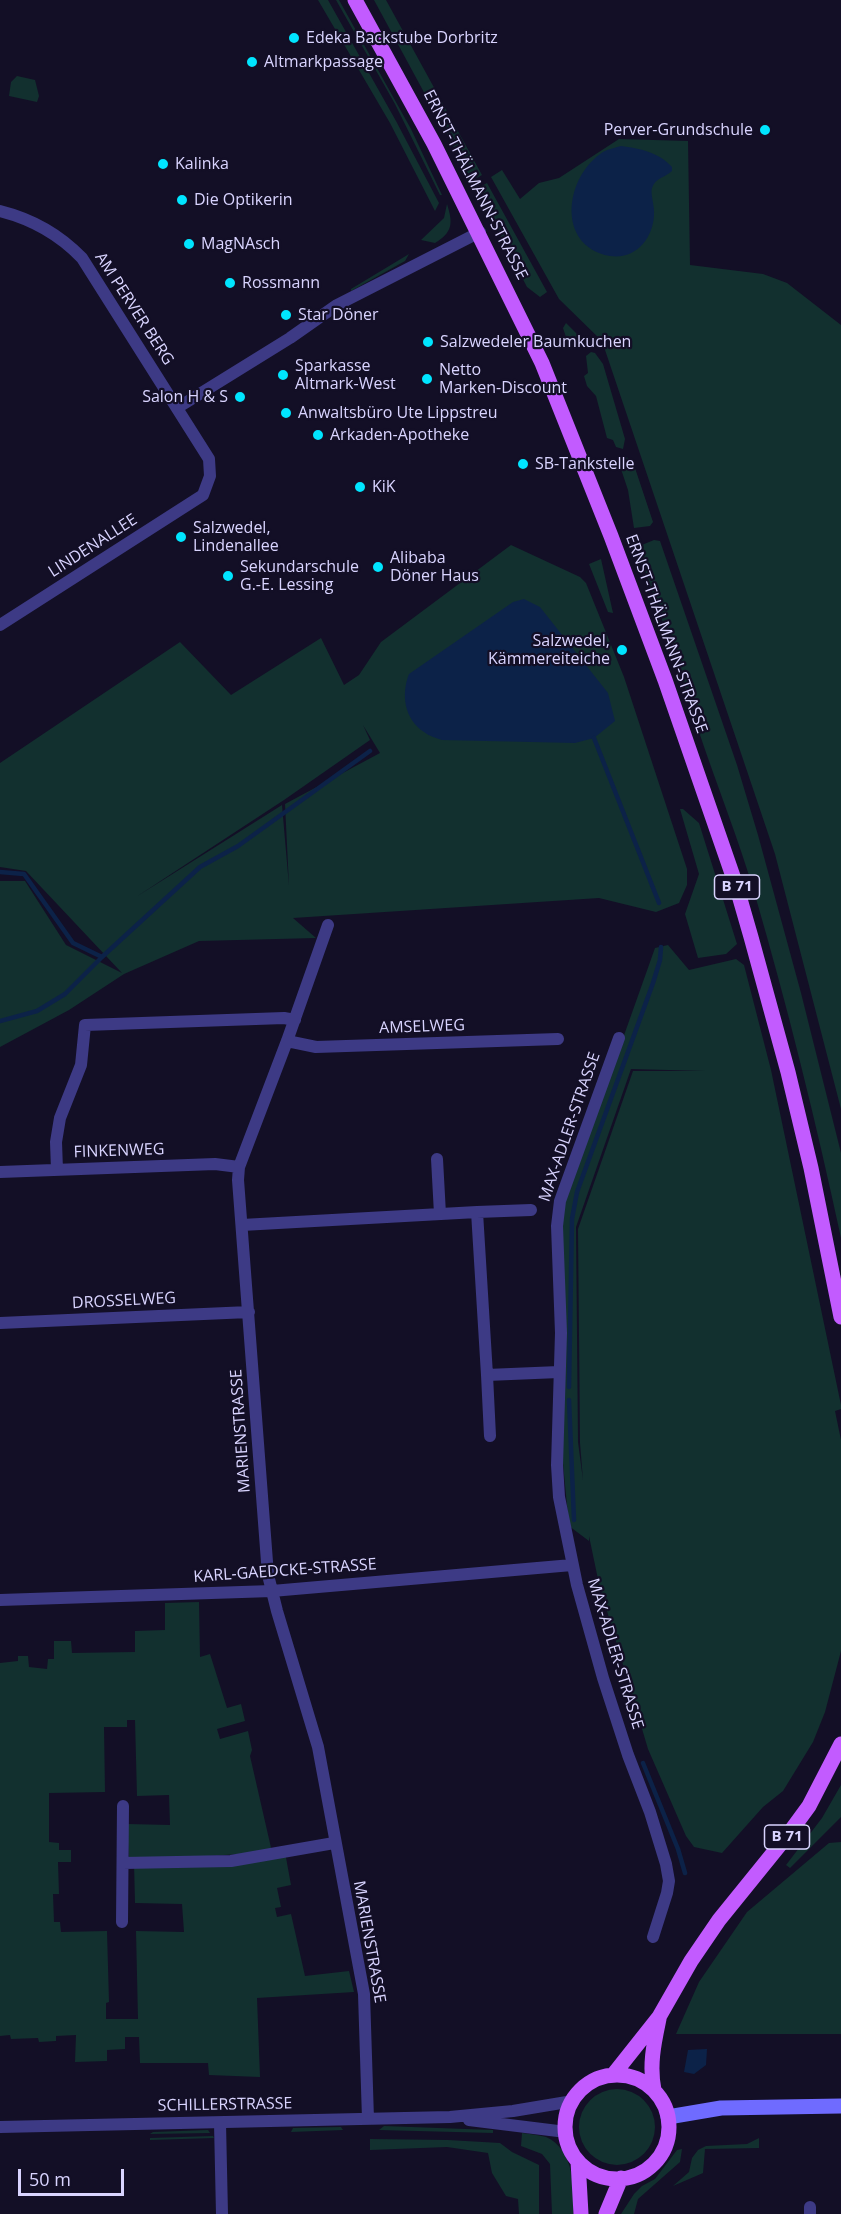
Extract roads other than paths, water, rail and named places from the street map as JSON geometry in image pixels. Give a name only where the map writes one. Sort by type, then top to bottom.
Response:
[{"type":"main road","name":"ERNST-THÄLMANN-STRASSE","points":[[356,0],[480,232],[542,363],[570,430],[665,680],[736,885],[788,1072],[811,1168],[841,1317]]},
{"type":"main road","name":"B 71","points":[[573,2101],[590,2083],[613,2075],[659,2017],[691,1961],[719,1920],[809,1806],[841,1744]]},
{"type":"main road","name":"B 71","points":[[659,2017],[652,2052],[651,2074],[654,2090],[662,2101],[668,2117]]},
{"type":"main road","points":[[613,2075],[635,2078],[654,2090]]},
{"type":"main road","points":[[573,2101],[567,2116],[566,2132],[570,2147],[578,2161],[597,2175],[621,2178],[642,2172],[660,2157],[668,2136],[668,2117],[721,2108],[841,2106]]},
{"type":"main road","points":[[578,2161],[581,2214]]},
{"type":"main road","points":[[606,2214],[621,2178]]},
{"type":"street","name":"AM PERVER BERG","points":[[0,211],[37,224],[71,247],[82,258],[209,459],[210,476],[203,495]]},
{"type":"street","points":[[177,408],[290,338],[337,305],[480,232]]},
{"type":"street","name":"LINDENALLEE","points":[[0,625],[203,495]]},
{"type":"street","name":"MARIENSTRASSE","points":[[328,926],[239,1167],[268,1575],[318,1747],[334,1843],[364,1994],[368,2119]]},
{"type":"street","points":[[57,1170],[58,1131],[64,1106],[81,1065],[85,1025],[284,1018],[295,1020]]},
{"type":"street","name":"MAX-ADLER-STRASSE","points":[[619,1038],[560,1201],[556,1226],[561,1333],[558,1484],[572,1565],[603,1678],[666,1864],[669,1881],[667,1893],[653,1937]]},
{"type":"street","name":"AMSELWEG","points":[[287,1041],[315,1047],[558,1039]]},
{"type":"street","points":[[437,1159],[440,1214]]},
{"type":"street","name":"FINKENWEG","points":[[0,1172],[215,1164],[239,1167]]},
{"type":"street","name":"MAX-ADLER-STRASSE","points":[[242,1225],[531,1210]]},
{"type":"street","points":[[477,1212],[490,1436]]},
{"type":"street","name":"DROSSELWEG","points":[[0,1323],[249,1312]]},
{"type":"street","points":[[487,1375],[560,1372]]},
{"type":"street","name":"KARL-GAEDCKE-STRASSE","points":[[0,1600],[272,1591],[572,1565]]},
{"type":"street","points":[[123,1806],[123,1922]]},
{"type":"street","points":[[123,1863],[231,1861],[334,1843]]},
{"type":"street","name":"SCHILLERSTRASSE","points":[[0,2127],[450,2117],[513,2111],[573,2101]]},
{"type":"street","name":"SCHILLERSTRASSE","points":[[450,2117],[566,2132]]},
{"type":"street","points":[[220,2123],[222,2214]]},
{"type":"water","points":[[621,146],[655,155],[667,162],[672,167],[672,171],[653,185],[653,224],[641,246],[628,255],[610,256],[592,250],[580,239],[574,225],[572,209],[574,193],[580,177],[590,163],[603,152]]},
{"type":"water","points":[[524,599],[540,607],[608,693],[615,721],[594,738],[575,743],[442,740],[430,736],[417,727],[406,706],[405,690],[409,674],[513,602]]},
{"type":"water","points":[[707,2049],[706,2065],[694,2074],[684,2072],[688,2050]]},
{"type":"waterway","points":[[594,738],[659,903]]},
{"type":"waterway","points":[[0,1021],[37,1011],[65,994],[200,867],[238,846],[370,751]]},
{"type":"waterway","points":[[0,872],[24,874],[73,943],[102,957]]},
{"type":"waterway","points":[[569,1387],[572,1219],[577,1192],[653,983],[660,960],[661,947]]},
{"type":"waterway","points":[[569,1400],[574,1520]]},
{"type":"waterway","points":[[643,1763],[678,1849],[685,1873]]},
{"type":"place","name":"Edeka Backstube Dorbritz","points":[[294,38]]},
{"type":"place","name":"Altmarkpassage","points":[[252,62]]},
{"type":"place","name":"Perver-Grundschule","points":[[765,130]]},
{"type":"place","name":"Kalinka","points":[[163,164]]},
{"type":"place","name":"Die Optikerin","points":[[182,200]]},
{"type":"place","name":"MagNAsch","points":[[189,244]]},
{"type":"place","name":"Rossmann","points":[[230,283]]},
{"type":"place","name":"Star Döner","points":[[286,315]]},
{"type":"place","name":"Salzwedeler Baumkuchen","points":[[428,342]]},
{"type":"place","name":"Sparkasse Altmark-West","points":[[283,375]]},
{"type":"place","name":"Netto Marken-Discount","points":[[427,379]]},
{"type":"place","name":"Salon H & S","points":[[240,397]]},
{"type":"place","name":"Anwaltsbüro Ute Lippstreu","points":[[286,413]]},
{"type":"place","name":"Arkaden-Apotheke","points":[[318,435]]},
{"type":"place","name":"SB-Tankstelle","points":[[523,464]]},
{"type":"place","name":"KiK","points":[[360,487]]},
{"type":"place","name":"Salzwedel, Lindenallee","points":[[181,537]]},
{"type":"place","name":"Alibaba Döner Haus","points":[[378,567]]},
{"type":"place","name":"Sekundarschule G.-E. Lessing","points":[[228,576]]},
{"type":"place","name":"Salzwedel, Kämmereiteiche","points":[[622,650]]}]
